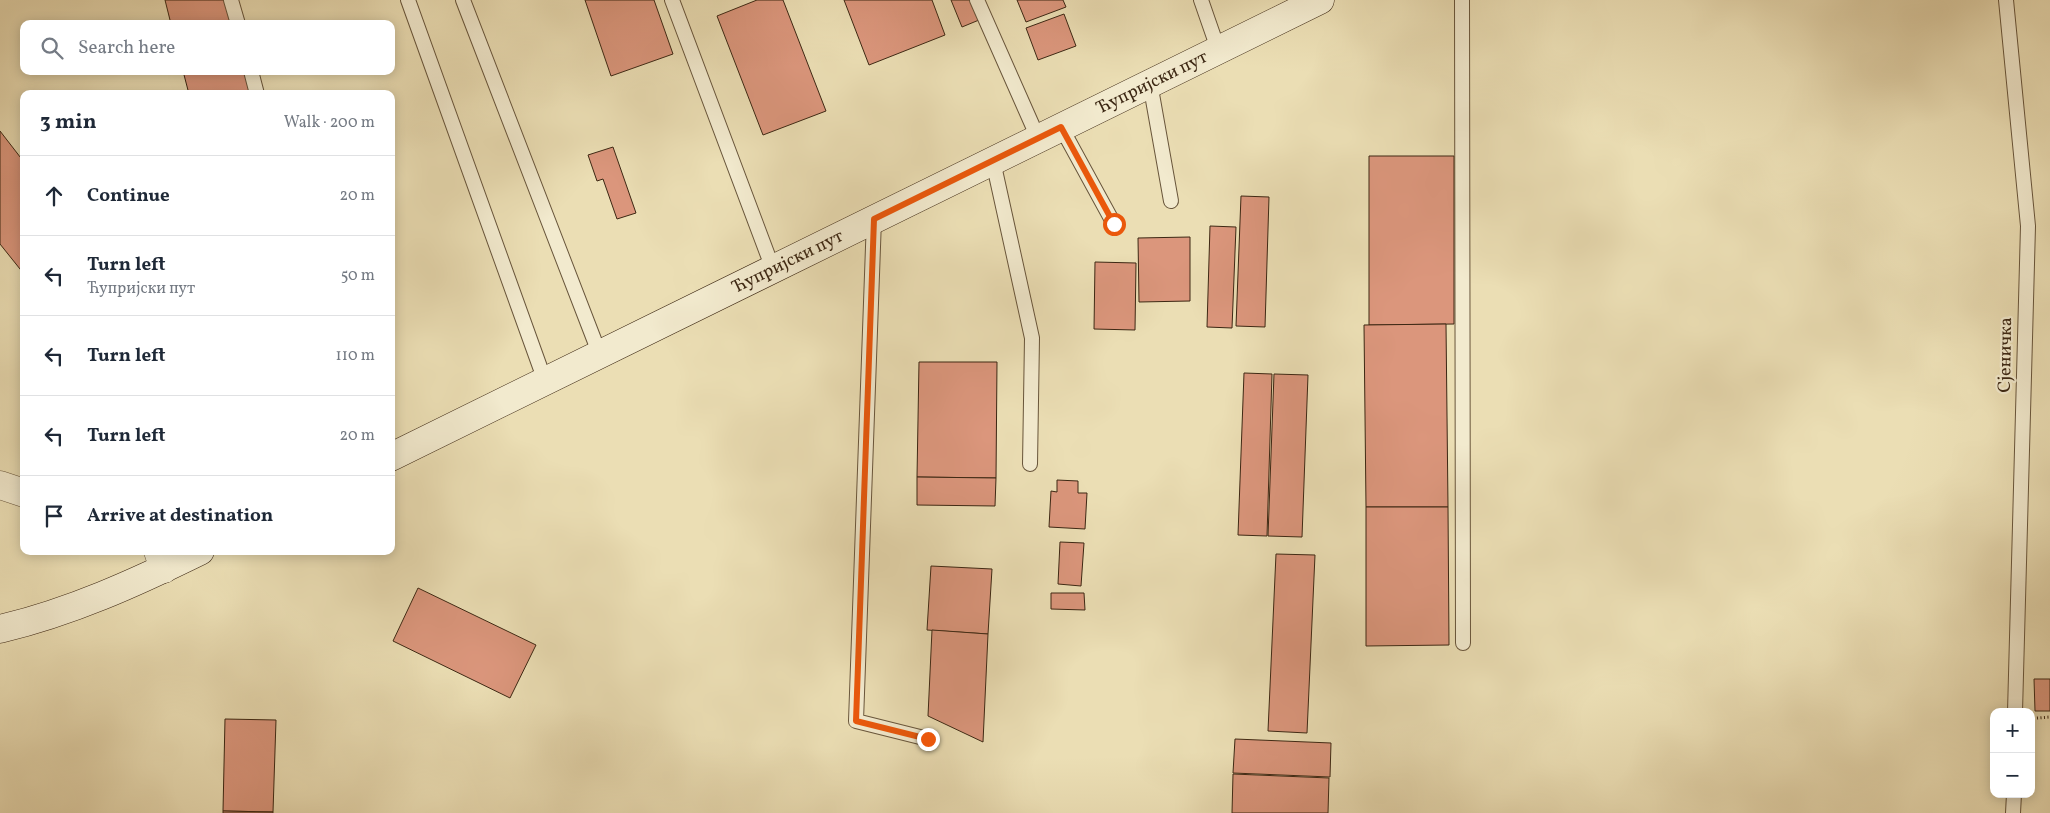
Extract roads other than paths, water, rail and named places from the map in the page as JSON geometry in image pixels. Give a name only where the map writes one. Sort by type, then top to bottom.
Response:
[{"type":"main road","name":"Ћупријски пут","points":[[395,455],[1320,0]]},
{"type":"main road","points":[[0,485],[20,492]]},
{"type":"main road","points":[[0,629],[40,620],[100,598],[161,560],[183,555]]},
{"type":"lane","points":[[231,0],[237,20]]},
{"type":"lane","points":[[408,0],[546,381]]},
{"type":"lane","points":[[463,0],[600,354]]},
{"type":"lane","points":[[672,0],[773,269]]},
{"type":"lane","points":[[977,0],[1050,133],[1114,224]]},
{"type":"lane","points":[[1201,0],[1218,49]]},
{"type":"lane","points":[[1462,0],[1463,643]]},
{"type":"lane","name":"Сјеничка","points":[[2006,0],[2028,226],[2015,708]]},
{"type":"lane","points":[[252,75],[256,90]]},
{"type":"lane","points":[[1150,83],[1171,201]]},
{"type":"lane","points":[[993,161],[1032,338],[1030,464]]},
{"type":"lane","points":[[874,219],[856,721],[928,739]]},
{"type":"lane","points":[[2013,813],[2014,798]]}]
